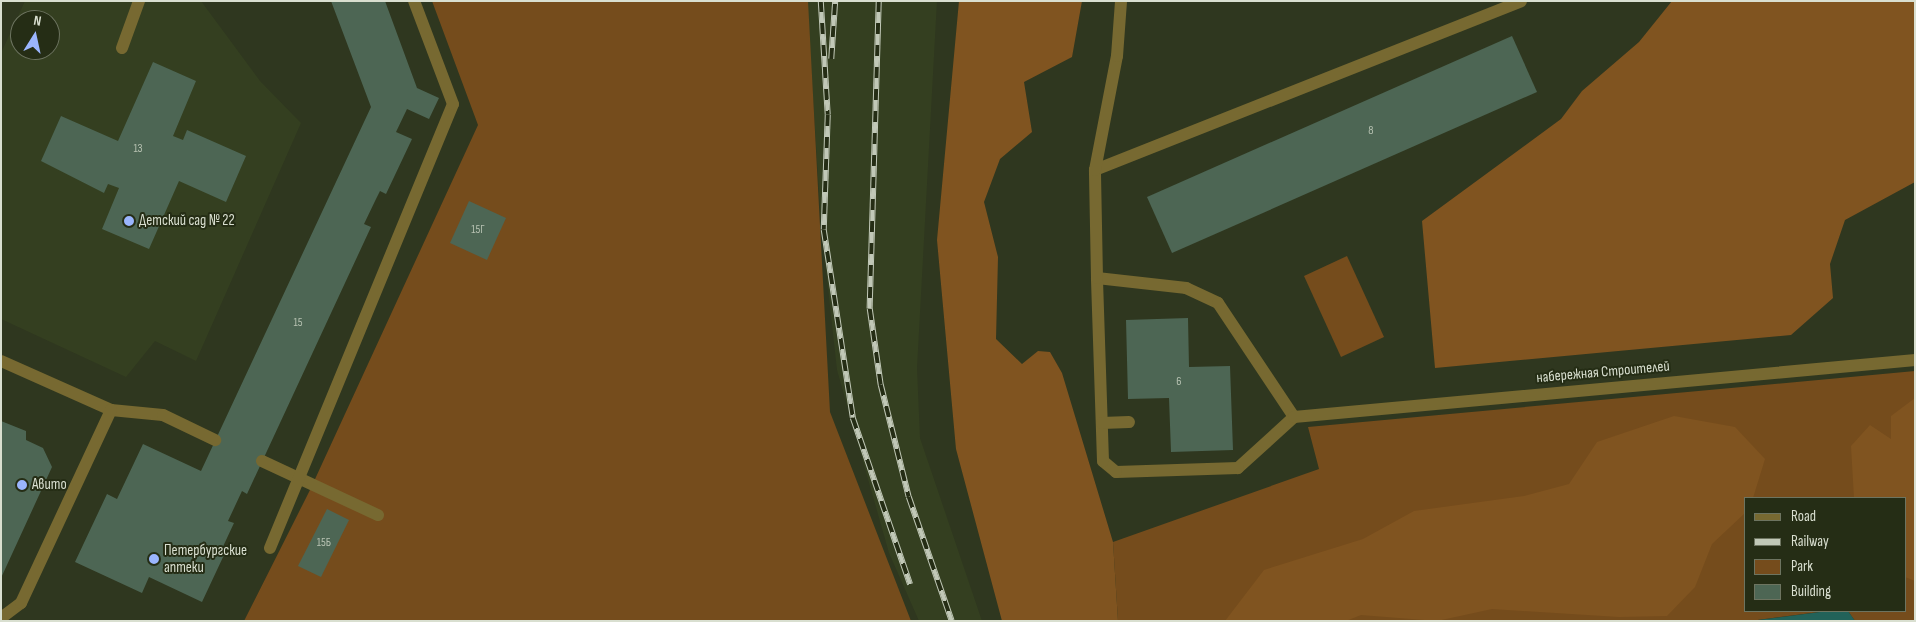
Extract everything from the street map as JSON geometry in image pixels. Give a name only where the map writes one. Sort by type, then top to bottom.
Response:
[{"type":"street","points":[[122,48],[139,1]]},
{"type":"street","points":[[270,548],[453,104],[414,1]]},
{"type":"street","points":[[1097,278],[1186,288],[1218,304],[1294,417],[1238,468],[1116,472],[1103,461],[1097,278],[1095,170],[1117,56],[1121,1]]},
{"type":"street","points":[[1095,170],[1521,1]]},
{"type":"street","name":"набережная Строителей","points":[[1294,417],[1915,360]]},
{"type":"street","points":[[1,361],[111,410],[163,415],[215,440]]},
{"type":"street","points":[[1,618],[21,603],[111,410]]},
{"type":"street","points":[[1102,422],[1129,422]]},
{"type":"street","points":[[262,461],[378,515]]},
{"type":"shaded area","name":"Детский сад № 22","points":[[25,1],[201,1],[260,81],[301,123],[196,361],[155,341],[126,377],[1,319],[1,53],[10,34],[10,60],[60,60],[60,10],[21,10]]},
{"type":"shaded area","points":[[807,1],[937,1],[917,368],[920,438],[982,621],[919,621],[889,553],[837,370],[821,225]]},
{"type":"shaded area","points":[[959,1],[1082,1],[1072,57],[1024,82],[1032,132],[1000,159],[984,202],[998,257],[996,339],[1022,364],[1038,351],[1050,352],[1062,373],[1113,542],[1118,621],[1002,621],[956,449],[937,240]]},
{"type":"shaded area","points":[[1672,1],[1915,1],[1915,182],[1845,220],[1830,264],[1833,298],[1791,335],[1435,368],[1422,221],[1561,119],[1582,91],[1639,42]]},
{"type":"shaded area","points":[[1915,398],[1915,581],[1906,577],[1906,497],[1854,497],[1851,446],[1870,425],[1891,439],[1891,416]]},
{"type":"shaded area","points":[[1674,416],[1735,427],[1765,459],[1753,497],[1744,497],[1744,514],[1712,544],[1695,587],[1667,616],[1619,617],[1492,609],[1437,621],[1361,615],[1346,621],[1225,621],[1264,570],[1363,539],[1414,511],[1524,496],[1569,484],[1597,442]]},
{"type":"green space","points":[[432,1],[808,1],[830,412],[911,621],[244,621],[310,490],[478,125]]},
{"type":"green space","points":[[1347,256],[1384,337],[1341,357],[1304,276]]},
{"type":"green space","points":[[1915,371],[1915,621],[1855,621],[1849,612],[1906,612],[1906,497],[1744,497],[1744,612],[1819,612],[1750,621],[1118,621],[1113,542],[1319,469],[1308,427]]},
{"type":"water","points":[[1820,612],[1849,612],[1855,621],[1750,621]]},
{"type":"building","points":[[331,1],[385,1],[417,88],[439,98],[429,119],[407,109],[396,132],[412,139],[386,194],[380,191],[376,199],[364,224],[371,227],[247,494],[242,491],[228,521],[234,523],[220,553],[224,555],[202,602],[149,577],[142,593],[75,562],[107,494],[117,499],[143,444],[201,471],[371,107]]},
{"type":"building","points":[[1512,36],[1537,92],[1172,253],[1147,197]]},
{"type":"building","points":[[153,62],[196,81],[173,136],[183,140],[187,130],[246,156],[226,202],[179,181],[149,249],[102,229],[119,188],[108,184],[104,193],[41,161],[61,116],[118,141]]},
{"type":"building","points":[[469,201],[506,218],[487,260],[450,243]]},
{"type":"building","points":[[1188,318],[1189,367],[1230,366],[1233,450],[1171,452],[1169,398],[1128,399],[1126,320]]},
{"type":"building","points":[[1,421],[26,431],[26,440],[43,448],[52,467],[1,578]]},
{"type":"building","points":[[327,509],[349,520],[321,577],[298,566]]},
{"type":"railway","points":[[821,1],[828,115],[824,230],[853,418],[910,584]]},
{"type":"railway","points":[[831,59],[835,1]]},
{"type":"railway","points":[[879,1],[870,309],[881,385],[909,497],[952,621]]},
{"type":"place","name":"Детский сад № 22","points":[[129,221]]},
{"type":"place","name":"Авито","points":[[22,485]]},
{"type":"place","name":"Петербургские аптеки","points":[[154,559]]}]
